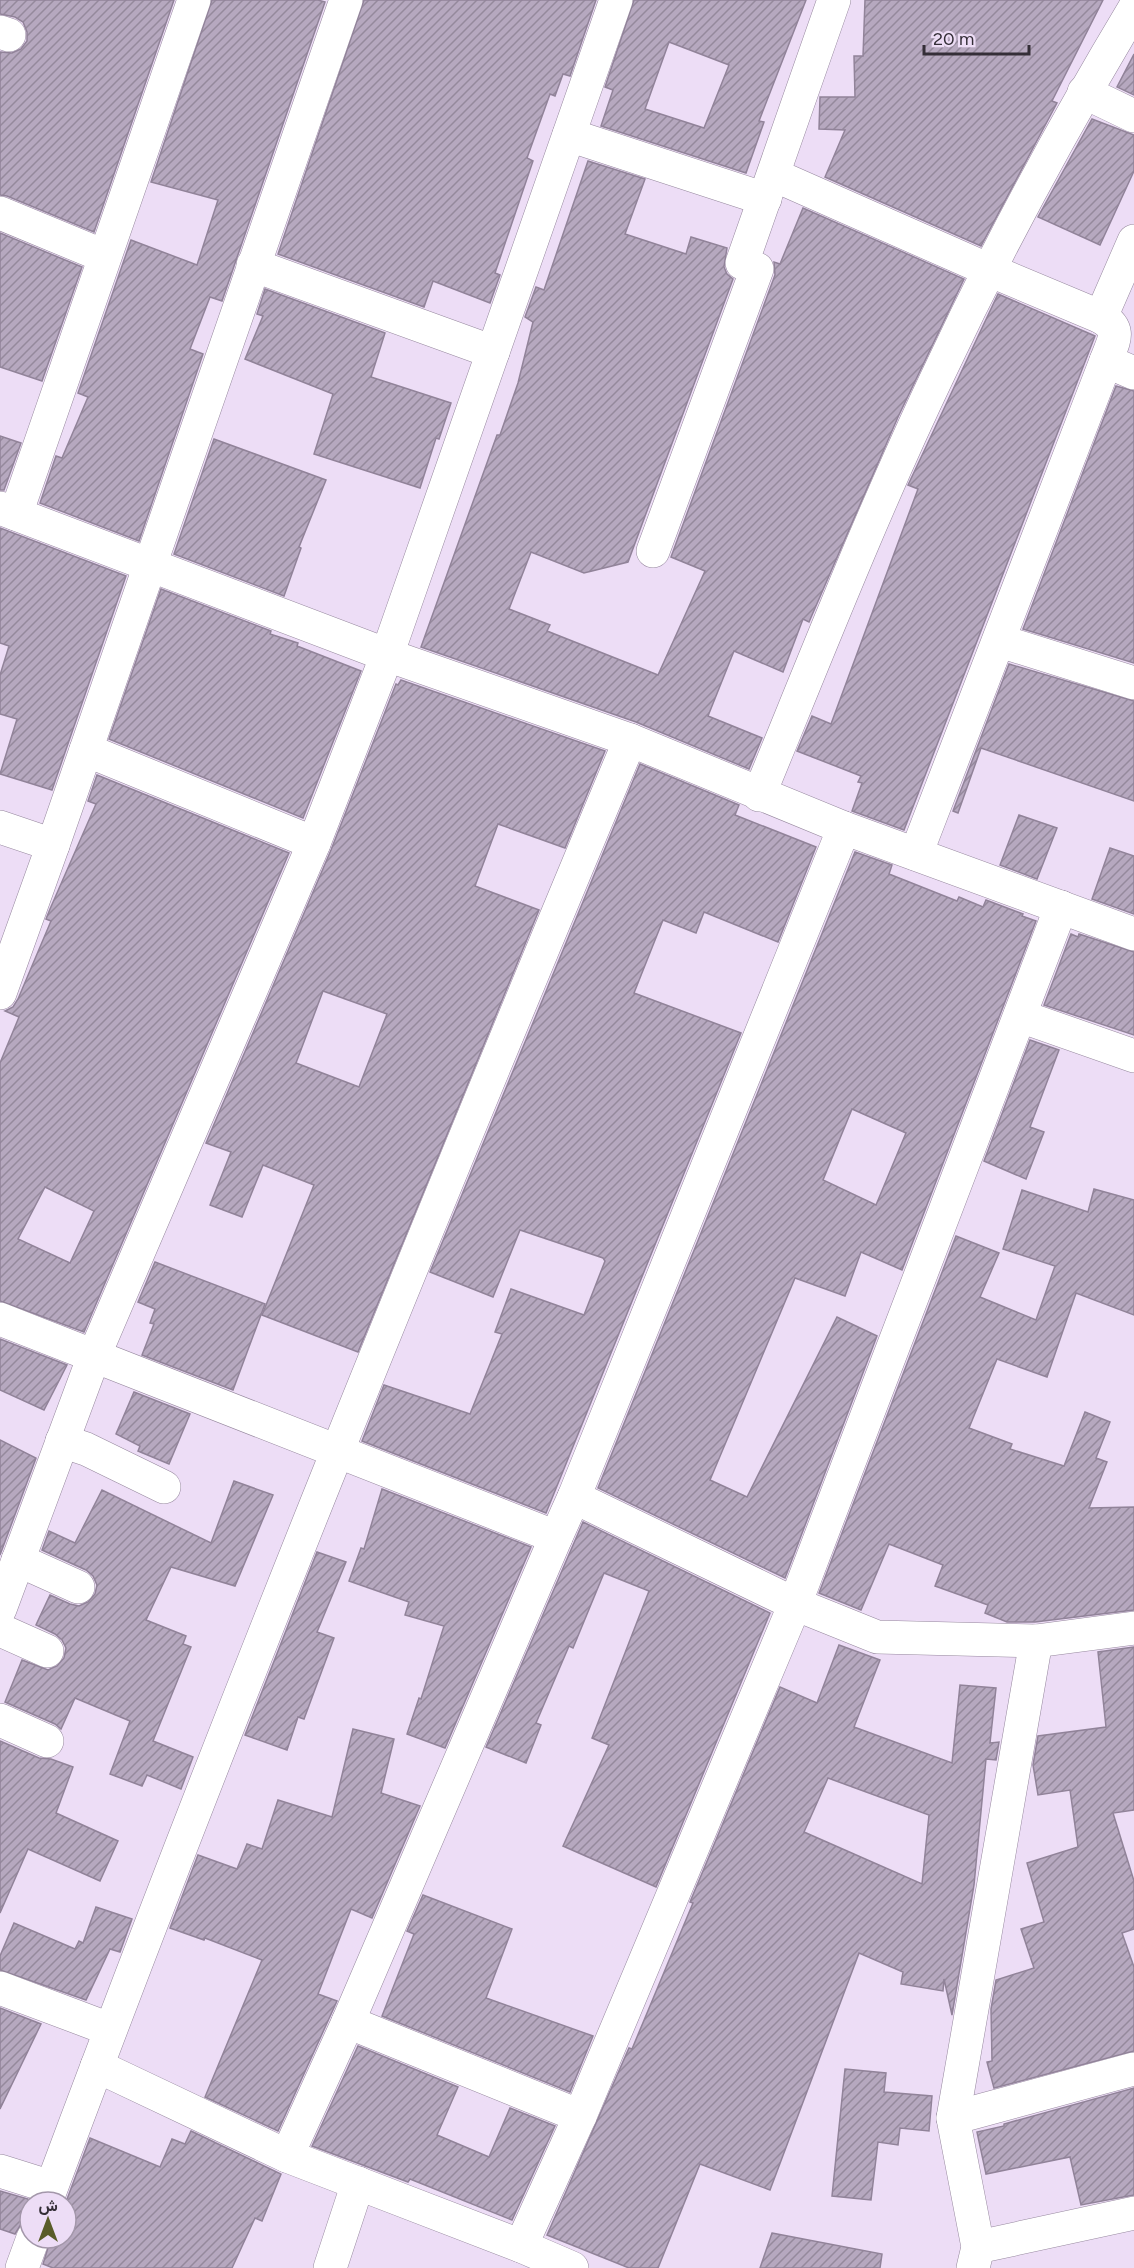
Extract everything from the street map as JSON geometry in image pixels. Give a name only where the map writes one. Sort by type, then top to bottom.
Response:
[{"type":"street","points":[[194,0],[104,256],[8,511],[387,655],[630,740],[759,795],[844,828],[1134,934]]},
{"type":"street","points":[[0,993],[346,0]]},
{"type":"street","points":[[47,1651],[1,1609],[94,1356],[314,843],[387,655],[616,0]]},
{"type":"street","points":[[653,551],[757,269],[742,263],[834,0]]},
{"type":"street","points":[[1128,0],[1134,2]]},
{"type":"street","points":[[759,795],[870,526],[938,374],[989,270],[1084,92],[1134,9]]},
{"type":"street","points":[[1084,92],[1134,116]]},
{"type":"street","points":[[569,135],[769,187],[989,270],[1101,317],[1111,322],[1115,329],[1120,367],[1000,640],[916,854]]},
{"type":"street","points":[[0,213],[104,256]]},
{"type":"street","points":[[1101,317],[1134,241]]},
{"type":"street","points":[[253,265],[494,352]]},
{"type":"street","points":[[1000,640],[1134,683]]},
{"type":"street","points":[[51,2190],[109,2029],[336,1451],[630,740]]},
{"type":"street","points":[[86,750],[314,843]]},
{"type":"street","points":[[0,827],[53,845]]},
{"type":"street","points":[[286,2156],[348,2022],[574,1497],[844,828]]},
{"type":"street","points":[[521,2246],[579,2116],[795,1604],[1061,907]]},
{"type":"street","points":[[1020,1016],[1132,1050]]},
{"type":"street","points":[[0,1319],[556,1537]]},
{"type":"street","points":[[62,1441],[86,1449],[164,1487]]},
{"type":"street","points":[[574,1497],[795,1604],[876,1637],[1036,1641],[1134,1629]]},
{"type":"street","points":[[18,1560],[78,1587]]},
{"type":"street","points":[[1036,1641],[952,2118],[975,2258],[1134,2213]]},
{"type":"street","points":[[0,1720],[47,1741]]},
{"type":"street","points":[[0,1988],[109,2029]]},
{"type":"street","points":[[348,2022],[579,2116]]},
{"type":"street","points":[[97,2066],[286,2156],[521,2246],[572,2268]]},
{"type":"street","points":[[952,2118],[1134,2069]]},
{"type":"street","points":[[0,2171],[39,2190]]},
{"type":"street","points":[[330,2268],[358,2183]]},
{"type":"street","points":[[22,2268],[29,2250]]},
{"type":"building","points":[[0,0],[174,0],[94,232],[0,195],[0,52],[12,53],[21,49],[27,41],[27,32],[23,22],[15,17],[0,14]]},
{"type":"building","points":[[212,0],[318,0],[325,2],[222,301],[210,297],[190,349],[203,354],[139,541],[40,503],[56,456],[62,458],[88,397],[78,393],[131,240],[197,265],[218,200],[151,182]]},
{"type":"building","points":[[364,0],[596,0],[570,76],[563,74],[555,96],[550,94],[527,158],[533,161],[495,273],[500,275],[490,303],[433,281],[424,307],[278,254]]},
{"type":"building","points":[[634,0],[806,0],[759,121],[764,122],[746,173],[601,126],[613,90],[605,87]],"holes":[[[669,42],[729,65],[704,128],[645,109]]]},
{"type":"building","points":[[865,0],[1103,0],[1052,101],[1057,103],[981,246],[825,177],[845,130],[819,129],[820,97],[855,97],[854,56],[863,56]]},
{"type":"building","points":[[1134,54],[1134,95],[1117,87]]},
{"type":"building","points":[[1092,119],[1134,135],[1134,171],[1100,245],[1038,217]]},
{"type":"building","points":[[588,161],[645,179],[625,234],[686,254],[691,237],[727,248],[724,267],[733,279],[628,562],[584,573],[531,552],[509,609],[550,625],[547,631],[658,675],[705,571],[671,557],[775,275],[774,262],[780,264],[803,208],[964,279],[898,417],[809,622],[803,619],[783,672],[734,651],[708,716],[762,738],[749,769],[636,722],[421,647],[518,383],[533,322],[525,317],[536,287],[544,290]]},
{"type":"building","points":[[0,233],[82,267],[42,381],[0,367]]},
{"type":"building","points":[[265,289],[385,333],[371,377],[451,403],[439,439],[436,438],[420,488],[314,454],[333,394],[245,359],[263,316],[257,314]]},
{"type":"building","points":[[998,294],[1095,336],[904,830],[852,811],[862,783],[858,782],[861,776],[797,751],[812,716],[831,724],[918,489],[908,485]]},
{"type":"building","points":[[1116,386],[1134,391],[1134,663],[1023,629]]},
{"type":"building","points":[[0,436],[21,443],[4,490],[0,490]]},
{"type":"building","points":[[214,439],[326,480],[299,547],[301,548],[284,596],[174,554]]},
{"type":"building","points":[[0,528],[126,576],[52,790],[0,774],[17,719],[0,714],[0,675],[9,646],[0,643]]},
{"type":"building","points":[[161,589],[271,631],[270,634],[298,643],[297,646],[361,671],[303,818],[109,739]]},
{"type":"building","points":[[1009,664],[1134,701],[1134,801],[981,748],[958,813],[953,811]]},
{"type":"building","points":[[401,680],[605,751],[565,848],[498,824],[475,886],[539,910],[358,1352],[262,1315],[314,1185],[263,1165],[242,1217],[210,1205],[231,1152],[206,1143],[331,850],[396,684],[398,685]],"holes":[[[323,991],[387,1014],[359,1087],[296,1063]]]},
{"type":"building","points":[[640,764],[739,805],[735,815],[816,847],[778,942],[704,912],[696,933],[663,920],[634,993],[741,1033],[546,1513],[362,1441],[384,1385],[470,1414],[502,1334],[495,1332],[511,1289],[584,1315],[605,1261],[603,1258],[520,1230],[493,1297],[430,1272]]},
{"type":"building","points":[[97,775],[289,853],[84,1332],[0,1301],[0,1063],[19,1017],[5,1011],[13,1007],[18,999],[51,921],[46,919],[96,804],[88,801]],"holes":[[[45,1187],[94,1211],[70,1263],[18,1239]]]},
{"type":"building","points":[[1019,815],[1057,828],[1037,879],[1000,865]]},
{"type":"building","points":[[1110,848],[1134,856],[1134,914],[1092,899]]},
{"type":"building","points":[[855,852],[892,865],[889,874],[957,901],[959,897],[983,907],[986,900],[1036,921],[902,1270],[861,1252],[845,1296],[795,1278],[710,1480],[747,1497],[837,1317],[877,1336],[785,1578],[598,1488]],"holes":[[[852,1109],[906,1133],[876,1205],[823,1180]]]},
{"type":"building","points":[[1071,934],[1078,937],[1079,934],[1134,952],[1134,1035],[1044,1005]]},
{"type":"building","points":[[1030,1040],[1059,1050],[1030,1127],[1044,1132],[1026,1179],[984,1161]]},
{"type":"building","points":[[1094,1189],[1134,1200],[1134,1315],[1076,1293],[1047,1377],[997,1359],[969,1428],[1012,1444],[1010,1449],[1064,1466],[1085,1412],[1110,1422],[1096,1458],[1107,1462],[1089,1508],[1134,1507],[1134,1610],[1035,1622],[1007,1622],[985,1613],[988,1605],[935,1586],[943,1565],[889,1544],[861,1610],[819,1593],[956,1236],[999,1253],[980,1297],[1036,1320],[1055,1266],[1003,1249],[1022,1190],[1088,1212]]},
{"type":"building","points":[[155,1262],[265,1304],[233,1390],[142,1355],[154,1324],[150,1323],[155,1309],[138,1302]]},
{"type":"building","points":[[0,1339],[67,1365],[44,1410],[0,1390]]},
{"type":"building","points":[[134,1392],[190,1414],[169,1464],[138,1451],[140,1446],[116,1434]]},
{"type":"building","points":[[0,1440],[36,1458],[0,1555]]},
{"type":"building","points":[[234,1481],[273,1495],[235,1586],[171,1567],[146,1620],[186,1636],[183,1644],[191,1647],[153,1741],[193,1757],[181,1789],[147,1775],[142,1786],[110,1774],[130,1721],[75,1698],[61,1729],[55,1724],[5,1702],[22,1660],[48,1670],[57,1666],[64,1658],[66,1648],[62,1640],[36,1625],[50,1595],[79,1606],[88,1602],[95,1594],[97,1585],[93,1576],[86,1570],[42,1550],[49,1531],[75,1543],[102,1490],[211,1543]]},
{"type":"building","points":[[382,1489],[531,1547],[445,1748],[407,1734],[419,1698],[421,1699],[444,1626],[405,1615],[409,1602],[349,1581],[361,1548],[364,1549]]},
{"type":"building","points":[[583,1522],[770,1613],[656,1887],[563,1846],[609,1745],[592,1738],[649,1591],[604,1573],[573,1648],[569,1646],[536,1723],[541,1725],[526,1763],[486,1747]]},
{"type":"building","points":[[317,1552],[346,1562],[317,1632],[334,1638],[304,1719],[298,1717],[287,1750],[245,1735]]},
{"type":"building","points":[[839,1645],[880,1660],[854,1727],[952,1763],[960,1685],[996,1688],[990,1743],[999,1742],[996,1760],[986,1759],[974,1885],[952,2015],[944,1979],[943,1991],[901,1984],[903,1972],[859,1953],[770,2190],[700,2164],[658,2268],[629,2268],[547,2235],[629,2048],[632,2049],[693,1903],[690,1902],[780,1687],[817,1703]],"holes":[[[828,1778],[929,1815],[922,1884],[804,1832]]]},
{"type":"building","points":[[1134,1647],[1134,1810],[1113,1813],[1134,1881],[1134,1929],[1122,1933],[1134,1967],[1134,2051],[994,2088],[987,2062],[992,2061],[991,2009],[996,1980],[1034,1968],[1021,1929],[1044,1922],[1027,1863],[1078,1847],[1070,1790],[1038,1795],[1033,1765],[1038,1736],[1106,1727],[1098,1652]]},
{"type":"building","points":[[353,1729],[394,1739],[381,1793],[420,1806],[372,1918],[351,1909],[318,1994],[337,2001],[278,2131],[205,2097],[262,1960],[205,1938],[204,1940],[170,1928],[198,1855],[237,1869],[247,1844],[262,1849],[278,1800],[332,1817]]},
{"type":"building","points":[[0,1741],[39,1758],[51,1759],[73,1767],[56,1813],[118,1841],[100,1881],[28,1849],[0,1913]]},
{"type":"building","points":[[423,1895],[512,1929],[486,1998],[593,2036],[570,2092],[382,2016],[414,1934],[407,1931]]},
{"type":"building","points":[[96,1907],[132,1919],[120,1952],[110,1949],[86,2000],[0,1970],[0,1956],[14,1923],[75,1949],[79,1941],[83,1943]]},
{"type":"building","points":[[0,2008],[41,2024],[0,2109]]},
{"type":"building","points":[[358,2046],[458,2087],[437,2135],[489,2157],[510,2108],[555,2126],[512,2220],[410,2179],[408,2182],[312,2146]]},
{"type":"building","points":[[845,2069],[886,2073],[884,2092],[932,2096],[929,2131],[900,2128],[898,2145],[878,2142],[871,2200],[832,2196]]},
{"type":"building","points":[[1134,2088],[1134,2195],[1081,2205],[1070,2157],[986,2174],[977,2132]]},
{"type":"building","points":[[191,2131],[281,2174],[262,2221],[255,2218],[232,2268],[53,2268],[43,2264],[47,2250],[78,2250],[78,2190],[70,2190],[90,2138],[160,2167],[172,2139],[185,2144]]},
{"type":"building","points":[[0,2191],[18,2196],[18,2229],[15,2234],[0,2229]]},
{"type":"building","points":[[772,2233],[882,2254],[880,2268],[760,2268]]}]
